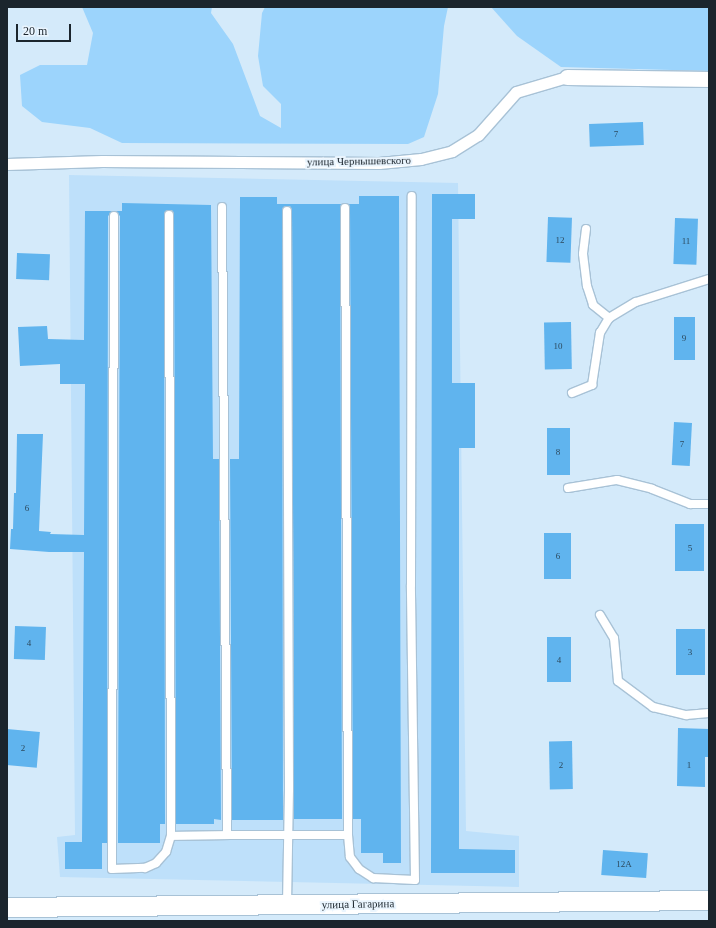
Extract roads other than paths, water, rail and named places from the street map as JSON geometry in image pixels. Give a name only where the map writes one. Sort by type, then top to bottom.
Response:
[{"type":"street","name":"улица Чернышевского","points":[[7,164],[102,161],[379,163],[420,159],[452,150],[478,135],[516,92],[567,77],[709,79]]},
{"type":"street","name":"улица Гагарина","points":[[7,907],[709,900]]},
{"type":"lane","points":[[345,208],[348,835],[350,857],[359,869],[373,878],[415,880],[411,586],[412,196]]},
{"type":"lane","points":[[222,208],[227,835]]},
{"type":"lane","points":[[287,211],[287,904]]},
{"type":"lane","points":[[114,216],[112,869],[145,868],[156,863],[166,852],[171,836],[169,216]]},
{"type":"lane","points":[[586,229],[583,254],[587,286],[593,305],[609,318]]},
{"type":"lane","points":[[572,393],[592,385],[600,333],[609,318],[636,302],[709,279]]},
{"type":"lane","points":[[568,488],[617,480],[652,489],[690,504],[709,504]]},
{"type":"lane","points":[[600,615],[614,638],[618,681],[653,707],[686,714],[709,713]]},
{"type":"lane","points":[[171,836],[348,835]]}]
